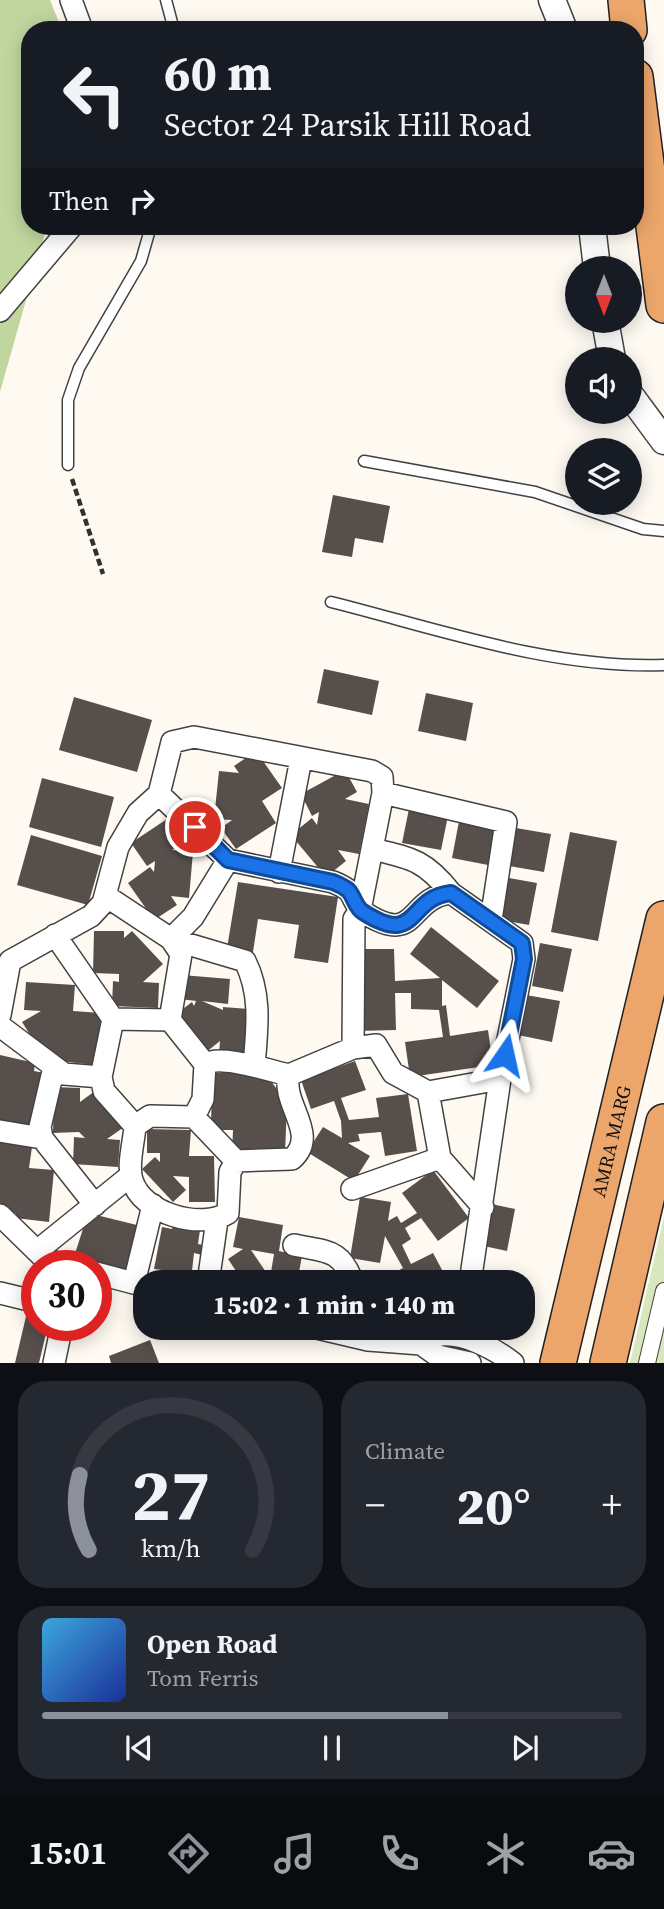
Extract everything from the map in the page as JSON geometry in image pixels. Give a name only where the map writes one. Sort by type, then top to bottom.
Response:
[{"type":"highway","points":[[626,0],[628,21]]},
{"type":"highway","points":[[644,148],[664,305]]},
{"type":"highway","name":"AMRA MARG","points":[[558,1363],[664,919]]},
{"type":"highway","points":[[608,1363],[664,1122]]},
{"type":"street","points":[[71,0],[79,21]]},
{"type":"street","points":[[552,0],[560,21]]},
{"type":"street","points":[[0,310],[64,235]]},
{"type":"street","points":[[593,235],[596,256]]},
{"type":"street","points":[[642,411],[664,441]]},
{"type":"street","points":[[0,1015],[10,961],[91,916],[103,903],[118,847],[138,813],[159,794],[172,742],[180,738],[194,737],[372,771],[382,777],[383,793],[360,910],[354,919],[353,1048]]},
{"type":"street","points":[[279,872],[301,759]]},
{"type":"street","points":[[383,793],[506,822],[491,920]]},
{"type":"street","points":[[159,794],[228,860],[333,882],[348,890],[360,910],[390,926],[406,924],[437,894],[451,893]]},
{"type":"street","points":[[372,849],[421,863],[434,871],[451,893],[522,943],[524,959],[500,1079],[472,1270]]},
{"type":"street","points":[[171,939],[193,917],[228,860]]},
{"type":"street","points":[[106,896],[171,939],[245,961],[257,993],[254,1066]]},
{"type":"street","points":[[55,935],[113,1019],[101,1077],[104,1091],[135,1126],[130,1176],[135,1190],[153,1205],[174,1215],[217,1220],[229,1213],[230,1172],[236,1161]]},
{"type":"street","points":[[171,939],[181,954],[170,1020],[205,1065],[203,1099],[194,1117]]},
{"type":"street","points":[[113,1019],[170,1020]]},
{"type":"street","points":[[0,1026],[64,1074],[101,1077]]},
{"type":"street","points":[[205,1065],[210,1061],[254,1066],[289,1076],[353,1048],[376,1045],[393,1073],[428,1092],[500,1079]]},
{"type":"street","points":[[54,1067],[40,1126],[42,1138],[95,1205]]},
{"type":"street","points":[[135,1126],[150,1116],[194,1117],[236,1161],[292,1160],[298,1154],[303,1128],[286,1086],[289,1076]]},
{"type":"street","points":[[428,1092],[440,1157],[483,1207]]},
{"type":"street","points":[[0,1131],[42,1138]]},
{"type":"street","points":[[352,1189],[440,1157]]},
{"type":"street","points":[[38,1250],[130,1176]]},
{"type":"street","points":[[142,1270],[153,1205]]},
{"type":"street","points":[[0,1215],[36,1250]]},
{"type":"street","points":[[210,1270],[217,1220]]},
{"type":"street","points":[[294,1245],[337,1255],[345,1262],[348,1270]]},
{"type":"street","points":[[112,1277],[133,1283]]},
{"type":"street","points":[[647,1363],[664,1292]]},
{"type":"street","points":[[0,1293],[21,1298]]},
{"type":"street","points":[[399,1340],[421,1344],[430,1340]]},
{"type":"street","points":[[54,1363],[59,1341]]},
{"type":"street","points":[[462,1347],[494,1348],[513,1363]]},
{"type":"lane","points":[[166,0],[172,21]]},
{"type":"lane","points":[[68,465],[68,400],[79,368],[141,261],[148,235]]},
{"type":"lane","points":[[364,461],[536,492],[643,529],[664,531]]},
{"type":"lane","points":[[331,601],[519,650],[630,666],[664,665]]},
{"type":"path","points":[[68,465],[103,574]]},
{"type":"green space","points":[[0,0],[50,0],[58,21],[21,21],[21,235],[44,235],[0,392]]},
{"type":"green space","points":[[664,1217],[664,1363],[630,1363]]},
{"type":"building","points":[[333,495],[390,506],[383,543],[355,538],[352,557],[322,552]]},
{"type":"building","points":[[324,669],[379,681],[372,715],[317,703]]},
{"type":"building","points":[[426,693],[473,703],[466,741],[418,731]]},
{"type":"building","points":[[74,697],[152,720],[137,772],[59,750]]},
{"type":"building","points":[[256,751],[282,788],[262,801],[276,823],[236,849],[221,828],[232,820],[214,819],[219,771],[239,773],[234,766]]},
{"type":"building","points":[[345,770],[357,792],[345,799],[369,804],[359,854],[338,850],[346,861],[326,877],[291,835],[312,818],[317,825],[319,812],[312,816],[301,794]]},
{"type":"building","points":[[42,778],[114,797],[101,847],[29,827]]},
{"type":"building","points":[[410,804],[449,811],[441,850],[402,843]]},
{"type":"building","points":[[460,816],[497,823],[488,865],[452,858]]},
{"type":"building","points":[[170,817],[186,841],[172,850],[193,852],[189,898],[171,896],[177,905],[154,920],[128,883],[150,867],[154,872],[155,861],[147,866],[131,843]]},
{"type":"building","points":[[516,828],[551,834],[544,872],[509,866]]},
{"type":"building","points":[[570,832],[617,841],[598,941],[551,932]]},
{"type":"building","points":[[31,835],[102,856],[88,905],[17,885]]},
{"type":"building","points":[[509,878],[537,883],[529,925],[501,920]]},
{"type":"building","points":[[238,882],[338,897],[328,963],[294,958],[299,925],[258,919],[253,952],[227,948]]},
{"type":"building","points":[[431,927],[499,981],[477,1008],[442,980],[442,1006],[446,1005],[450,1036],[488,1030],[493,1065],[410,1077],[405,1042],[443,1037],[439,1010],[411,1009],[411,993],[395,993],[396,1030],[357,1031],[356,949],[394,949],[395,981],[440,978],[410,954]]},
{"type":"building","points":[[94,931],[124,931],[124,938],[132,931],[163,964],[143,982],[159,983],[158,1008],[112,1006],[113,981],[119,982],[119,974],[93,973]]},
{"type":"building","points":[[540,943],[572,949],[563,992],[532,986]]},
{"type":"building","points":[[182,975],[230,979],[228,1004],[202,1001],[223,1010],[223,1007],[249,1009],[246,1056],[219,1054],[220,1041],[205,1053],[175,1015],[192,1002],[194,1006],[196,1001],[180,999]]},
{"type":"building","points":[[26,982],[75,985],[73,1011],[101,1013],[96,1065],[58,1061],[59,1055],[47,1062],[22,1022],[41,1011],[24,1010]]},
{"type":"building","points":[[526,995],[560,1001],[552,1042],[518,1035]]},
{"type":"building","points":[[0,1055],[35,1063],[34,1071],[50,1074],[37,1133],[0,1125]]},
{"type":"building","points":[[355,1061],[366,1090],[341,1098],[349,1120],[379,1117],[376,1098],[408,1094],[417,1151],[385,1156],[381,1132],[358,1134],[360,1141],[348,1143],[370,1156],[354,1181],[307,1152],[323,1127],[342,1138],[341,1121],[334,1101],[311,1109],[301,1080]]},
{"type":"building","points":[[212,1073],[265,1073],[287,1103],[285,1154],[232,1152],[233,1130],[211,1130]]},
{"type":"building","points":[[54,1087],[80,1088],[80,1102],[99,1088],[127,1125],[107,1139],[120,1140],[118,1167],[73,1164],[74,1137],[85,1138],[79,1132],[53,1133]]},
{"type":"building","points":[[147,1129],[191,1130],[189,1156],[214,1156],[215,1202],[189,1202],[189,1177],[173,1176],[186,1190],[173,1202],[142,1169],[155,1157],[160,1162],[160,1153],[147,1153]]},
{"type":"building","points":[[0,1136],[33,1140],[29,1168],[54,1170],[49,1222],[15,1218],[16,1213],[4,1220],[0,1214]]},
{"type":"building","points":[[433,1170],[469,1218],[438,1241],[421,1218],[405,1228],[411,1239],[402,1245],[411,1264],[433,1253],[442,1270],[399,1270],[403,1268],[385,1236],[380,1263],[350,1258],[360,1197],[391,1202],[388,1221],[397,1216],[401,1223],[417,1213],[402,1193]]},
{"type":"building","points":[[487,1203],[515,1209],[507,1251],[479,1245]]},
{"type":"building","points":[[88,1213],[141,1226],[131,1275],[112,1270],[112,1250],[76,1250]]},
{"type":"building","points":[[239,1217],[283,1225],[279,1251],[302,1256],[299,1270],[271,1270],[274,1254],[251,1250],[265,1270],[235,1270],[228,1259],[243,1249],[233,1247]]},
{"type":"building","points":[[173,1225],[200,1230],[198,1244],[203,1245],[202,1255],[194,1253],[192,1270],[154,1269],[162,1227],[172,1229]]},
{"type":"building","points":[[21,1338],[21,1341],[44,1341],[39,1363],[15,1363]]},
{"type":"building","points":[[150,1340],[159,1363],[111,1363],[109,1356]]},
{"type":"route","points":[[195,827],[228,860],[333,882],[348,890],[360,910],[390,926],[406,924],[437,894],[451,893],[508,932],[522,943],[524,959],[505,1055]]}]
